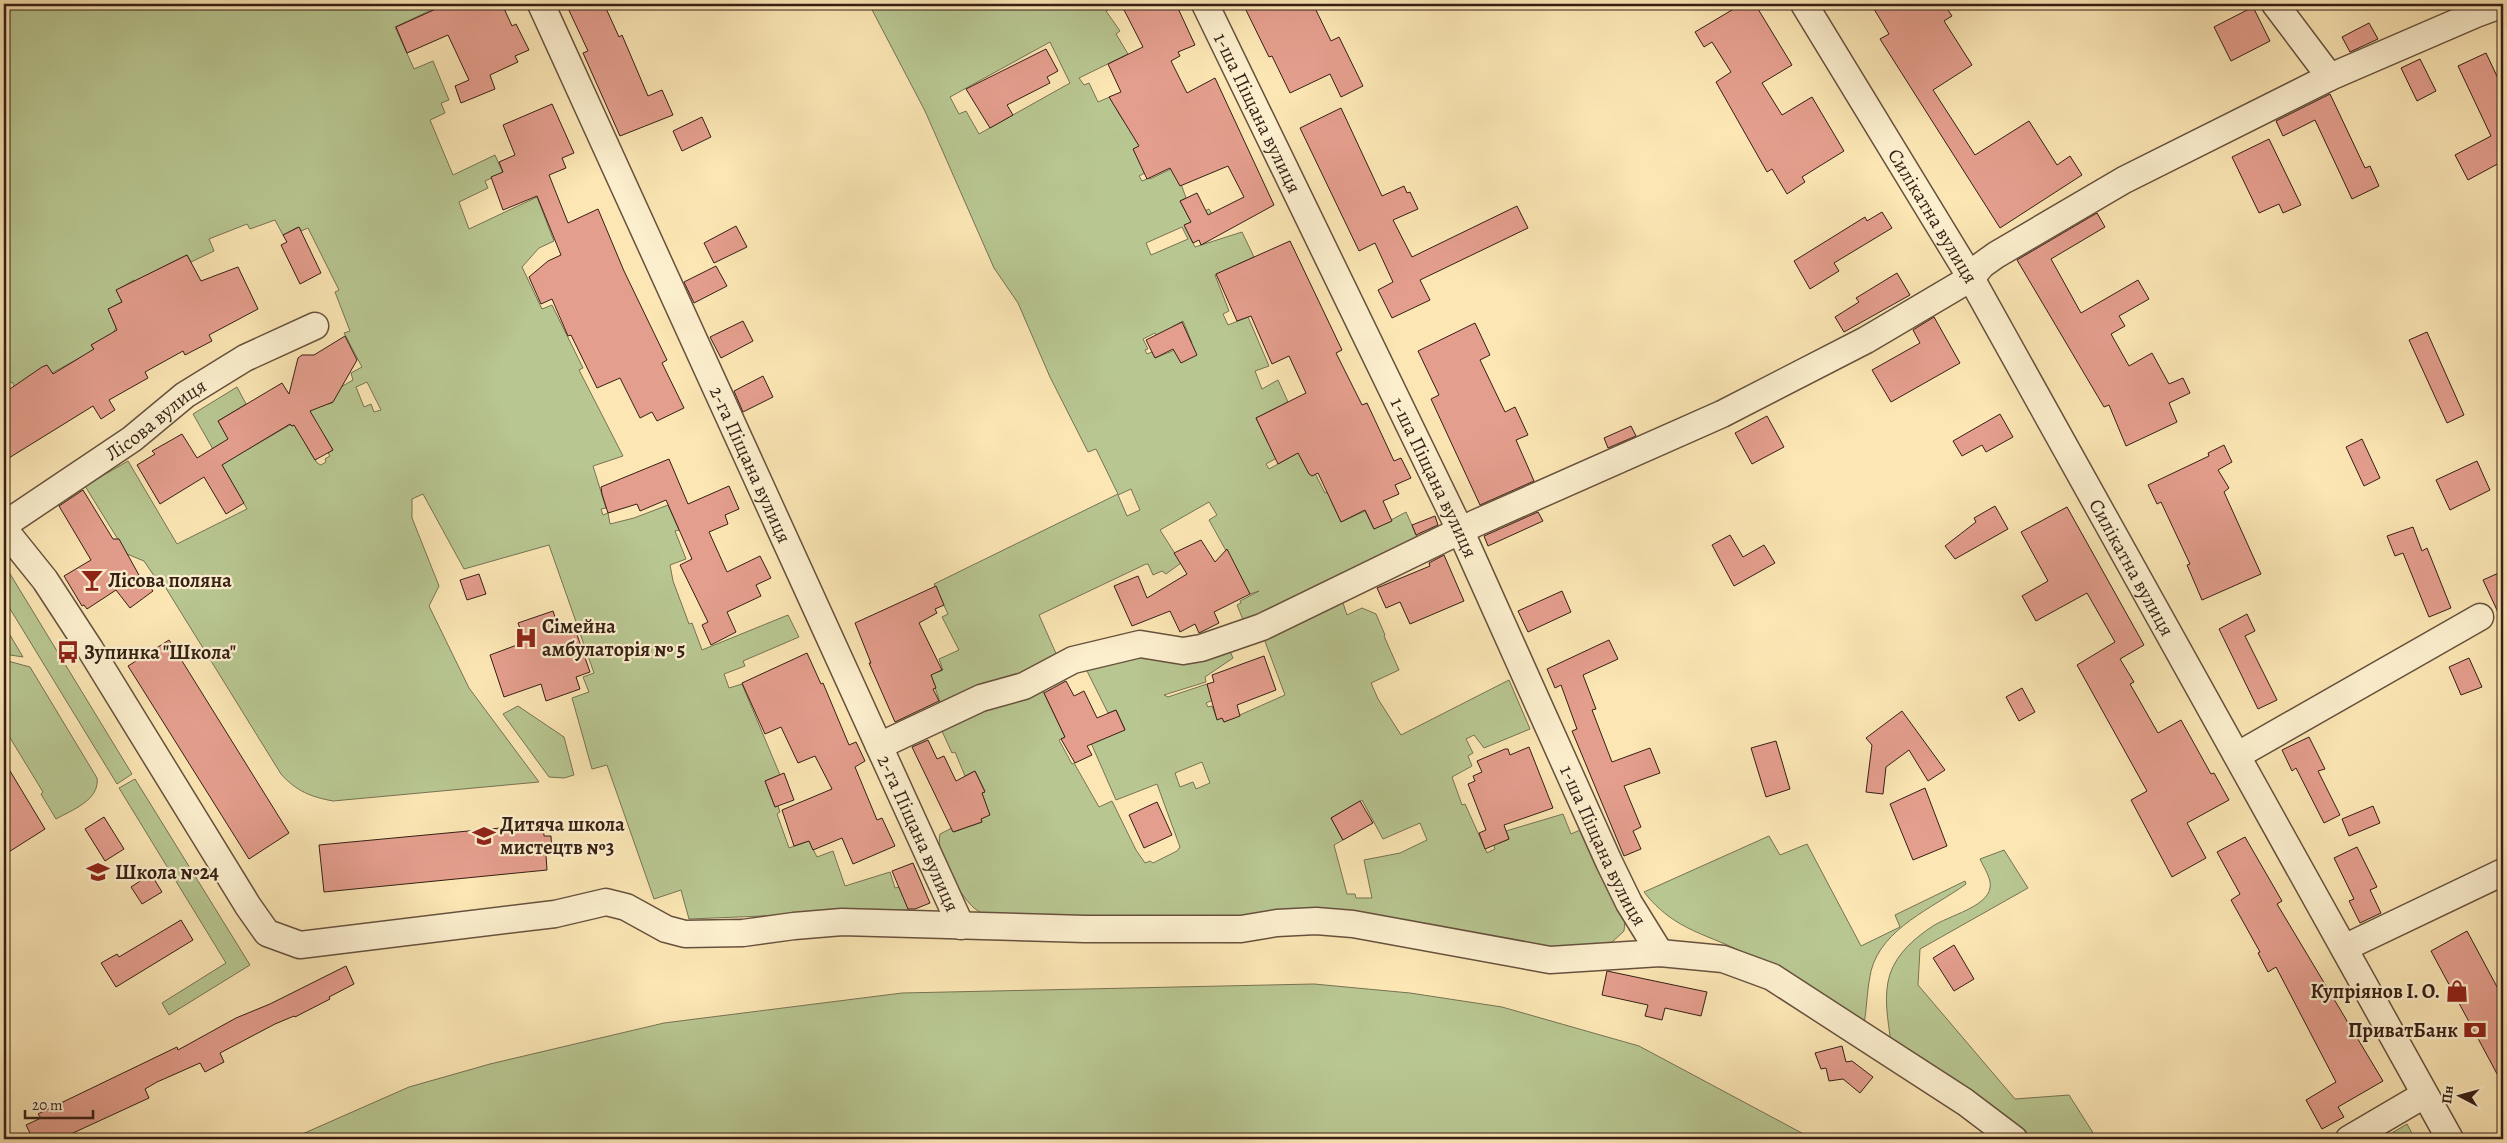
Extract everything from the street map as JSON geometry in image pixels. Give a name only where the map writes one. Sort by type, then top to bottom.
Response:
[{"type":"street","name":"2-га Піщана вулиця","points":[[541,4],[961,926]]},
{"type":"street","name":"1-ша Піщана вулиця","points":[[1205,4],[1461,532],[1629,902],[1660,952]]},
{"type":"street","name":"Силікатна вулиця","points":[[1804,4],[1971,278],[2450,1139]]},
{"type":"street","points":[[2275,4],[2330,78]]},
{"type":"street","points":[[879,746],[981,698],[1024,686],[1073,660],[1140,644],[1184,651],[1201,648],[1262,627],[1461,532],[1722,414],[1866,340],[1971,278],[1982,265],[1996,255],[2124,180],[2330,78],[2476,14],[2499,10]]},
{"type":"street","name":"Лісова вулиця","points":[[4,525],[132,439],[185,395],[245,358],[315,326]]},
{"type":"street","points":[[4,529],[45,580],[90,649],[248,906],[267,933],[300,945],[555,914],[606,902],[626,908],[666,929],[685,934],[743,933],[842,922],[961,926],[1241,929],[1277,923],[1316,921],[1353,924],[1550,960],[1660,952],[1722,959],[1772,977],[1957,1097],[2014,1139]]},
{"type":"street","points":[[2238,755],[2480,617]]},
{"type":"street","points":[[2344,948],[2503,872]]},
{"type":"street","points":[[2349,1139],[2424,1095]]},
{"type":"green space","points":[[4,4],[444,4],[395,27],[414,69],[433,61],[449,100],[441,103],[445,113],[430,120],[453,175],[495,155],[503,173],[485,181],[488,188],[459,202],[469,229],[537,197],[554,241],[539,248],[522,267],[542,309],[552,305],[583,368],[579,370],[623,456],[593,466],[606,508],[601,509],[603,515],[608,513],[610,524],[634,518],[668,505],[679,530],[675,531],[686,559],[670,565],[673,581],[689,624],[692,623],[702,650],[788,615],[799,637],[743,661],[745,666],[724,674],[729,688],[742,684],[780,775],[765,781],[775,807],[778,806],[780,812],[777,814],[789,848],[809,841],[817,857],[833,851],[845,886],[890,872],[895,888],[899,887],[909,910],[689,919],[681,890],[654,899],[607,765],[592,769],[572,698],[589,692],[583,677],[594,673],[549,545],[464,569],[423,494],[412,499],[412,518],[439,586],[429,606],[469,688],[539,782],[333,801],[304,792],[292,785],[281,774],[164,585],[161,586],[144,561],[127,554],[85,486],[128,461],[177,544],[247,509],[193,414],[237,387],[246,404],[218,421],[238,455],[290,425],[297,424],[300,411],[332,403],[336,396],[334,391],[353,380],[351,373],[362,367],[344,333],[350,331],[335,292],[339,290],[308,228],[301,231],[298,227],[283,235],[275,220],[250,229],[247,224],[209,239],[214,251],[191,262],[187,255],[155,271],[140,294],[134,280],[117,290],[122,302],[108,309],[116,327],[113,334],[91,345],[97,355],[83,356],[52,373],[47,366],[19,394],[12,382],[8,384],[4,377]],"holes":[[[367,382],[381,410],[374,412],[371,404],[364,407],[356,387]],[[324,435],[333,450],[328,453],[330,456],[321,465],[317,463],[306,445]]]},
{"type":"green space","points":[[869,4],[1112,4],[1113,7],[1106,11],[1120,31],[1116,34],[1128,54],[1079,78],[1084,85],[1089,83],[1098,102],[1112,96],[1119,114],[1139,140],[1145,173],[1139,176],[1142,181],[1147,179],[1147,173],[1150,179],[1173,168],[1179,178],[1186,198],[1180,201],[1189,218],[1209,209],[1212,214],[1185,227],[1195,247],[1242,232],[1254,257],[1215,275],[1229,311],[1223,314],[1228,325],[1248,317],[1269,366],[1255,371],[1262,389],[1278,380],[1288,402],[1256,418],[1267,441],[1287,452],[1266,464],[1269,469],[1303,450],[1325,493],[1338,487],[1343,498],[1332,503],[1341,522],[1365,511],[1374,529],[1406,512],[1419,541],[1244,622],[1237,605],[1241,603],[1240,601],[1259,591],[1250,594],[1209,520],[1217,515],[1209,502],[1160,530],[1181,563],[1166,574],[1162,571],[1153,575],[1148,564],[1146,564],[1039,615],[1058,658],[942,708],[927,664],[933,662],[938,672],[943,670],[939,659],[959,650],[942,617],[948,614],[934,584],[1118,494],[1096,449],[1088,452],[1050,377],[1018,303],[994,268],[925,111]],"holes":[[[1050,42],[1070,83],[979,134],[966,111],[959,114],[950,97]],[[1182,227],[1188,239],[1151,255],[1146,243]],[[1183,321],[1192,343],[1155,358],[1152,352],[1147,354],[1145,350],[1148,349],[1143,339],[1155,333],[1160,342],[1176,334],[1172,327]],[[1131,489],[1140,510],[1127,516],[1118,495]]]},
{"type":"green space","points":[[4,564],[132,774],[117,784],[4,599]]},
{"type":"green space","points":[[1342,600],[1347,615],[1362,608],[1376,614],[1399,670],[1371,683],[1378,699],[1401,735],[1509,680],[1530,729],[1484,748],[1474,735],[1466,739],[1473,753],[1468,756],[1472,766],[1452,777],[1462,805],[1465,804],[1487,853],[1495,849],[1492,840],[1500,843],[1509,839],[1506,831],[1563,814],[1571,834],[1580,830],[1619,911],[1626,911],[1624,931],[1611,943],[1604,945],[1543,948],[1259,918],[991,917],[978,911],[968,902],[955,884],[945,863],[939,843],[940,834],[952,828],[954,832],[982,822],[981,819],[989,815],[985,803],[973,797],[985,791],[975,771],[965,776],[955,752],[952,753],[941,729],[1040,685],[1065,737],[1059,740],[1099,807],[1112,801],[1136,850],[1145,863],[1150,861],[1153,863],[1177,851],[1180,847],[1157,784],[1116,800],[1091,743],[1125,729],[1116,710],[1108,713],[1084,665],[1129,654],[1228,647],[1233,658],[1205,677],[1206,682],[1164,695],[1168,697],[1207,684],[1213,700],[1206,703],[1208,707],[1212,706],[1217,719],[1222,718],[1224,722],[1285,695],[1263,636]],"holes":[[[1202,762],[1210,783],[1196,789],[1193,782],[1180,787],[1175,773]],[[1362,800],[1383,839],[1420,823],[1427,840],[1400,853],[1364,860],[1372,898],[1356,898],[1355,894],[1347,894],[1334,845],[1343,840],[1331,818]]]},
{"type":"green space","points":[[4,625],[23,657],[4,654]]},
{"type":"green space","points":[[4,660],[30,667],[97,778],[97,786],[90,798],[77,808],[56,819],[41,794],[43,792],[4,728]]},
{"type":"green space","points":[[518,706],[564,737],[574,775],[564,778],[549,777],[503,714]]},
{"type":"green space","points":[[135,779],[250,965],[169,1015],[162,1003],[226,963],[119,788]]},
{"type":"green space","points":[[1769,836],[1780,855],[1807,844],[1861,946],[1900,927],[1895,915],[1965,881],[1966,884],[1910,920],[1886,943],[1877,956],[1871,971],[1864,1025],[1750,956],[1681,924],[1668,916],[1644,892]]},
{"type":"green space","points":[[2004,850],[2028,888],[1920,949],[1918,985],[2015,1099],[2069,1095],[2097,1139],[2031,1139],[2005,1119],[1891,1043],[1887,991],[1890,974],[1897,959],[1914,940],[1927,930],[1982,901],[1987,895],[1990,885],[1989,877],[1980,859]]},
{"type":"green space","points":[[1314,984],[1410,993],[1502,1007],[1639,1046],[1813,1139],[291,1139],[409,1087],[490,1064],[664,1023],[902,993]]},
{"type":"green space","points":[[2407,1124],[2415,1139],[2382,1139]]},
{"type":"building","points":[[447,4],[502,4],[512,26],[516,24],[529,50],[515,56],[518,62],[490,75],[495,89],[461,103],[455,86],[469,80],[448,35],[407,53],[396,27]]},
{"type":"building","points":[[566,4],[604,4],[619,37],[622,35],[648,96],[662,90],[673,115],[620,136],[583,53],[588,51]]},
{"type":"building","points":[[1121,4],[1176,4],[1195,45],[1178,52],[1180,56],[1171,61],[1187,93],[1215,78],[1274,205],[1201,245],[1199,240],[1193,243],[1184,225],[1191,222],[1180,201],[1197,193],[1208,215],[1244,197],[1228,166],[1180,186],[1170,168],[1147,179],[1133,149],[1139,146],[1109,97],[1121,92],[1108,64],[1143,47]]},
{"type":"building","points":[[1243,4],[1313,4],[1331,41],[1339,37],[1363,86],[1341,97],[1330,74],[1290,93],[1272,56],[1269,57]]},
{"type":"building","points":[[1742,4],[1755,4],[1792,65],[1762,83],[1782,115],[1812,97],[1844,151],[1802,177],[1805,182],[1787,194],[1772,169],[1767,172],[1716,82],[1731,72],[1712,42],[1704,47],[1695,32]]},
{"type":"building","points":[[1871,4],[1944,4],[1952,16],[1944,21],[1972,65],[1933,90],[1975,155],[2029,121],[2057,165],[2070,156],[2082,175],[2000,228],[1880,39],[1889,34]]},
{"type":"building","points":[[2253,7],[2270,41],[2231,61],[2214,27]]},
{"type":"building","points":[[2369,23],[2378,39],[2350,52],[2342,37]]},
{"type":"building","points":[[1046,49],[1058,71],[1047,77],[1050,83],[1007,105],[1013,115],[990,128],[966,89]]},
{"type":"building","points":[[2486,53],[2503,89],[2503,161],[2468,180],[2455,155],[2491,136],[2458,66]]},
{"type":"building","points":[[2420,59],[2436,91],[2417,101],[2401,68]]},
{"type":"building","points":[[2330,94],[2365,168],[2370,166],[2379,186],[2352,199],[2315,120],[2283,136],[2276,121]]},
{"type":"building","points":[[552,104],[574,153],[562,158],[566,168],[549,175],[568,223],[598,209],[624,271],[667,360],[662,363],[684,408],[657,421],[652,412],[640,418],[620,378],[597,388],[571,335],[568,336],[552,299],[541,304],[529,277],[548,261],[561,255],[537,196],[503,210],[491,177],[503,172],[499,162],[515,155],[503,125]]},
{"type":"building","points":[[1341,108],[1382,196],[1404,186],[1407,193],[1410,192],[1418,209],[1393,220],[1412,257],[1517,206],[1528,228],[1420,280],[1430,300],[1392,318],[1378,290],[1393,282],[1375,243],[1359,251],[1300,128]]},
{"type":"building","points":[[702,117],[711,137],[682,151],[673,131]]},
{"type":"building","points":[[2269,139],[2301,205],[2283,213],[2279,204],[2259,213],[2232,157]]},
{"type":"building","points":[[1882,212],[1892,228],[1834,263],[1839,271],[1810,289],[1794,261],[1865,217],[1867,221]]},
{"type":"building","points":[[2097,213],[2105,227],[2051,259],[2081,313],[2138,280],[2149,299],[2119,316],[2125,326],[2111,334],[2129,366],[2152,353],[2169,384],[2183,378],[2190,393],[2169,403],[2177,422],[2126,446],[2109,405],[2104,407],[2017,260]]},
{"type":"building","points":[[736,226],[747,247],[714,263],[704,243]]},
{"type":"building","points":[[299,227],[321,273],[300,284],[281,245],[287,242],[283,235]]},
{"type":"building","points":[[1290,241],[1342,350],[1336,353],[1362,405],[1367,403],[1394,461],[1401,458],[1411,478],[1395,485],[1399,494],[1383,501],[1392,521],[1374,529],[1365,510],[1341,522],[1318,473],[1312,476],[1309,474],[1298,453],[1278,464],[1256,418],[1306,393],[1289,356],[1272,364],[1251,316],[1237,321],[1216,274]]},
{"type":"building","points":[[187,255],[201,281],[238,267],[258,309],[209,335],[212,341],[185,355],[183,351],[145,372],[148,378],[109,400],[115,410],[101,419],[93,406],[4,461],[4,393],[42,367],[47,365],[53,374],[94,349],[91,345],[117,330],[108,309],[122,302],[116,290]]},
{"type":"building","points":[[716,266],[727,286],[694,303],[684,282]]},
{"type":"building","points":[[1897,273],[1910,295],[1844,332],[1835,317],[1859,302],[1856,298]]},
{"type":"building","points":[[1934,317],[1960,363],[1891,402],[1872,370],[1920,343],[1913,330]]},
{"type":"building","points":[[743,321],[753,341],[721,358],[710,337]]},
{"type":"building","points":[[1182,322],[1197,355],[1181,363],[1173,349],[1155,358],[1146,340]]},
{"type":"building","points":[[1475,323],[1490,355],[1480,360],[1505,412],[1515,407],[1528,435],[1516,440],[1534,481],[1480,505],[1431,399],[1439,395],[1418,351]]},
{"type":"building","points":[[2427,332],[2464,415],[2447,423],[2409,340]]},
{"type":"building","points":[[345,336],[357,360],[333,402],[310,411],[333,450],[315,460],[294,425],[290,424],[222,465],[244,503],[226,514],[204,477],[160,504],[137,465],[155,454],[152,451],[182,434],[197,458],[228,439],[218,421],[282,383],[289,394],[298,358],[302,355],[314,355]]},
{"type":"building","points":[[763,376],[773,397],[743,412],[734,391]]},
{"type":"building","points":[[2000,414],[2013,437],[1986,452],[1982,445],[1962,456],[1953,441]]},
{"type":"building","points":[[1767,416],[1784,447],[1752,464],[1735,433]]},
{"type":"building","points":[[1631,426],[1636,436],[1608,448],[1604,438]]},
{"type":"building","points":[[2362,439],[2380,478],[2364,486],[2346,447]]},
{"type":"building","points":[[2224,445],[2232,462],[2218,470],[2229,488],[2224,492],[2261,574],[2202,600],[2187,565],[2190,564],[2161,502],[2157,504],[2148,485],[2209,456],[2208,453]]},
{"type":"building","points":[[669,459],[688,504],[729,486],[739,509],[725,515],[728,524],[709,532],[727,572],[760,556],[771,578],[756,585],[761,596],[727,612],[736,632],[711,645],[702,625],[708,622],[680,565],[692,559],[666,500],[640,511],[637,504],[608,513],[602,494],[601,487]]},
{"type":"building","points":[[2477,461],[2490,490],[2450,510],[2436,480]]},
{"type":"building","points":[[83,490],[113,539],[119,539],[140,577],[142,575],[153,591],[130,608],[116,590],[87,609],[84,605],[82,606],[64,576],[91,560],[59,506]]},
{"type":"building","points":[[1995,506],[2008,529],[1955,559],[1945,546],[1976,522],[1974,518]]},
{"type":"building","points":[[2067,507],[2144,645],[2120,659],[2134,682],[2130,684],[2158,733],[2181,720],[2211,774],[2214,773],[2229,800],[2187,823],[2206,858],[2172,877],[2131,800],[2147,791],[2077,665],[2115,642],[2087,593],[2036,621],[2022,596],[2048,581],[2021,532]]},
{"type":"building","points":[[1538,512],[1543,521],[1488,546],[1484,536]]},
{"type":"building","points":[[1435,516],[1438,525],[1416,535],[1412,525]]},
{"type":"building","points":[[2413,527],[2422,551],[2427,548],[2451,608],[2429,617],[2403,553],[2395,556],[2387,536]]},
{"type":"building","points":[[1730,535],[1743,557],[1764,545],[1775,563],[1734,586],[1712,545]]},
{"type":"building","points":[[1201,540],[1215,562],[1227,549],[1250,594],[1214,612],[1219,623],[1199,633],[1195,624],[1180,632],[1170,611],[1132,626],[1114,586],[1138,576],[1147,598],[1187,574],[1174,553]]},
{"type":"building","points":[[1444,555],[1464,601],[1410,624],[1400,602],[1386,608],[1377,588],[1430,566],[1429,563]]},
{"type":"building","points":[[2503,571],[2503,623],[2483,580]]},
{"type":"building","points":[[479,574],[486,594],[467,600],[460,580]]},
{"type":"building","points":[[936,586],[944,605],[935,609],[937,613],[919,623],[942,670],[931,675],[936,688],[933,689],[939,701],[895,722],[869,663],[871,663],[855,623]]},
{"type":"building","points":[[1562,591],[1571,612],[1528,632],[1518,611]]},
{"type":"building","points":[[553,611],[560,631],[574,626],[590,672],[576,677],[580,689],[546,701],[541,684],[504,697],[490,655],[525,642],[518,623]]},
{"type":"building","points":[[2247,614],[2255,631],[2245,636],[2277,700],[2258,709],[2219,629]]},
{"type":"building","points":[[169,640],[289,833],[249,859],[128,666]]},
{"type":"building","points":[[1609,640],[1618,659],[1583,675],[1596,709],[1592,710],[1612,762],[1650,748],[1660,773],[1624,786],[1641,827],[1633,831],[1641,849],[1624,856],[1572,731],[1577,729],[1561,685],[1555,688],[1547,669]]},
{"type":"building","points":[[807,653],[821,684],[823,683],[849,745],[856,742],[865,761],[855,767],[877,820],[882,818],[895,846],[853,864],[842,838],[813,850],[809,841],[794,846],[782,810],[832,789],[815,756],[798,763],[781,727],[765,734],[742,683]]},
{"type":"building","points":[[1264,656],[1276,690],[1237,705],[1240,716],[1224,722],[1222,718],[1217,720],[1207,684],[1214,682],[1212,675]]},
{"type":"building","points":[[2469,658],[2482,687],[2461,695],[2449,667]]},
{"type":"building","points":[[1066,681],[1074,696],[1084,691],[1097,718],[1116,710],[1125,730],[1087,746],[1092,755],[1075,763],[1061,739],[1065,737],[1044,693]]},
{"type":"building","points":[[2022,688],[2035,712],[2019,721],[2006,697]]},
{"type":"building","points":[[1902,711],[1945,770],[1928,781],[1909,750],[1886,767],[1883,794],[1866,792],[1872,745],[1866,738]]},
{"type":"building","points":[[2309,737],[2325,769],[2318,771],[2340,815],[2324,823],[2296,768],[2292,771],[2282,750]]},
{"type":"building","points":[[928,740],[937,759],[944,756],[956,781],[975,771],[985,792],[982,793],[990,815],[981,819],[982,822],[953,832],[912,747]]},
{"type":"building","points":[[1776,741],[1790,789],[1766,797],[1751,748]]},
{"type":"building","points":[[1529,747],[1553,808],[1504,825],[1509,839],[1485,849],[1479,833],[1486,830],[1468,784],[1475,781],[1473,776],[1482,772],[1477,761],[1505,749],[1508,749],[1510,755]]},
{"type":"building","points":[[4,761],[45,829],[4,855]]},
{"type":"building","points":[[784,773],[794,800],[775,807],[765,781]]},
{"type":"building","points":[[1925,788],[1947,846],[1913,860],[1890,804]]},
{"type":"building","points":[[1360,801],[1373,823],[1343,840],[1331,818]]},
{"type":"building","points":[[1157,802],[1172,835],[1144,848],[1129,815]]},
{"type":"building","points":[[2373,806],[2380,823],[2349,836],[2342,819]]},
{"type":"building","points":[[104,817],[124,849],[105,861],[85,829]]},
{"type":"building","points":[[543,824],[544,836],[551,836],[552,854],[546,855],[547,870],[324,892],[319,845]]},
{"type":"building","points":[[2245,837],[2282,901],[2277,904],[2383,1081],[2338,1107],[2344,1117],[2322,1129],[2306,1100],[2336,1082],[2276,967],[2268,972],[2258,953],[2260,952],[2231,900],[2240,894],[2217,852]]},
{"type":"building","points":[[2357,847],[2377,887],[2370,890],[2381,913],[2360,923],[2349,901],[2354,899],[2334,858]]},
{"type":"building","points":[[913,863],[930,903],[915,909],[908,909],[892,871]]},
{"type":"building","points":[[151,874],[162,892],[142,904],[131,887]]},
{"type":"building","points":[[181,920],[193,940],[116,987],[101,963],[117,954],[119,957]]},
{"type":"building","points":[[2467,931],[2503,998],[2503,1085],[2431,951]]},
{"type":"building","points":[[1954,945],[1974,979],[1954,991],[1933,958]]},
{"type":"building","points":[[346,966],[354,984],[329,997],[330,999],[295,1017],[275,1024],[220,1053],[224,1062],[205,1072],[200,1063],[157,1082],[145,1089],[149,1098],[60,1139],[33,1139],[26,1125],[41,1118],[38,1114],[177,1047],[178,1050],[236,1018],[270,1004]]},
{"type":"building","points":[[1607,971],[1707,992],[1701,1016],[1665,1008],[1662,1020],[1645,1016],[1648,1005],[1602,995]]},
{"type":"building","points":[[1842,1046],[1846,1062],[1852,1061],[1873,1077],[1860,1093],[1843,1079],[1829,1081],[1826,1068],[1821,1069],[1815,1053]]},
{"type":"place","name":"Лісова поляна","points":[[92,580]]},
{"type":"place","name":"Сімейна амбулаторія № 5","points":[[526,638]]},
{"type":"place","name":"Зупинка \"Школа\"","points":[[68,652]]},
{"type":"place","name":"Дитяча школа мистецтв №3","points":[[484,836]]},
{"type":"place","name":"Школа №24","points":[[98,872]]},
{"type":"place","name":"Купріянов І. О.","points":[[2457,991]]},
{"type":"place","name":"ПриватБанк","points":[[2475,1030]]}]
